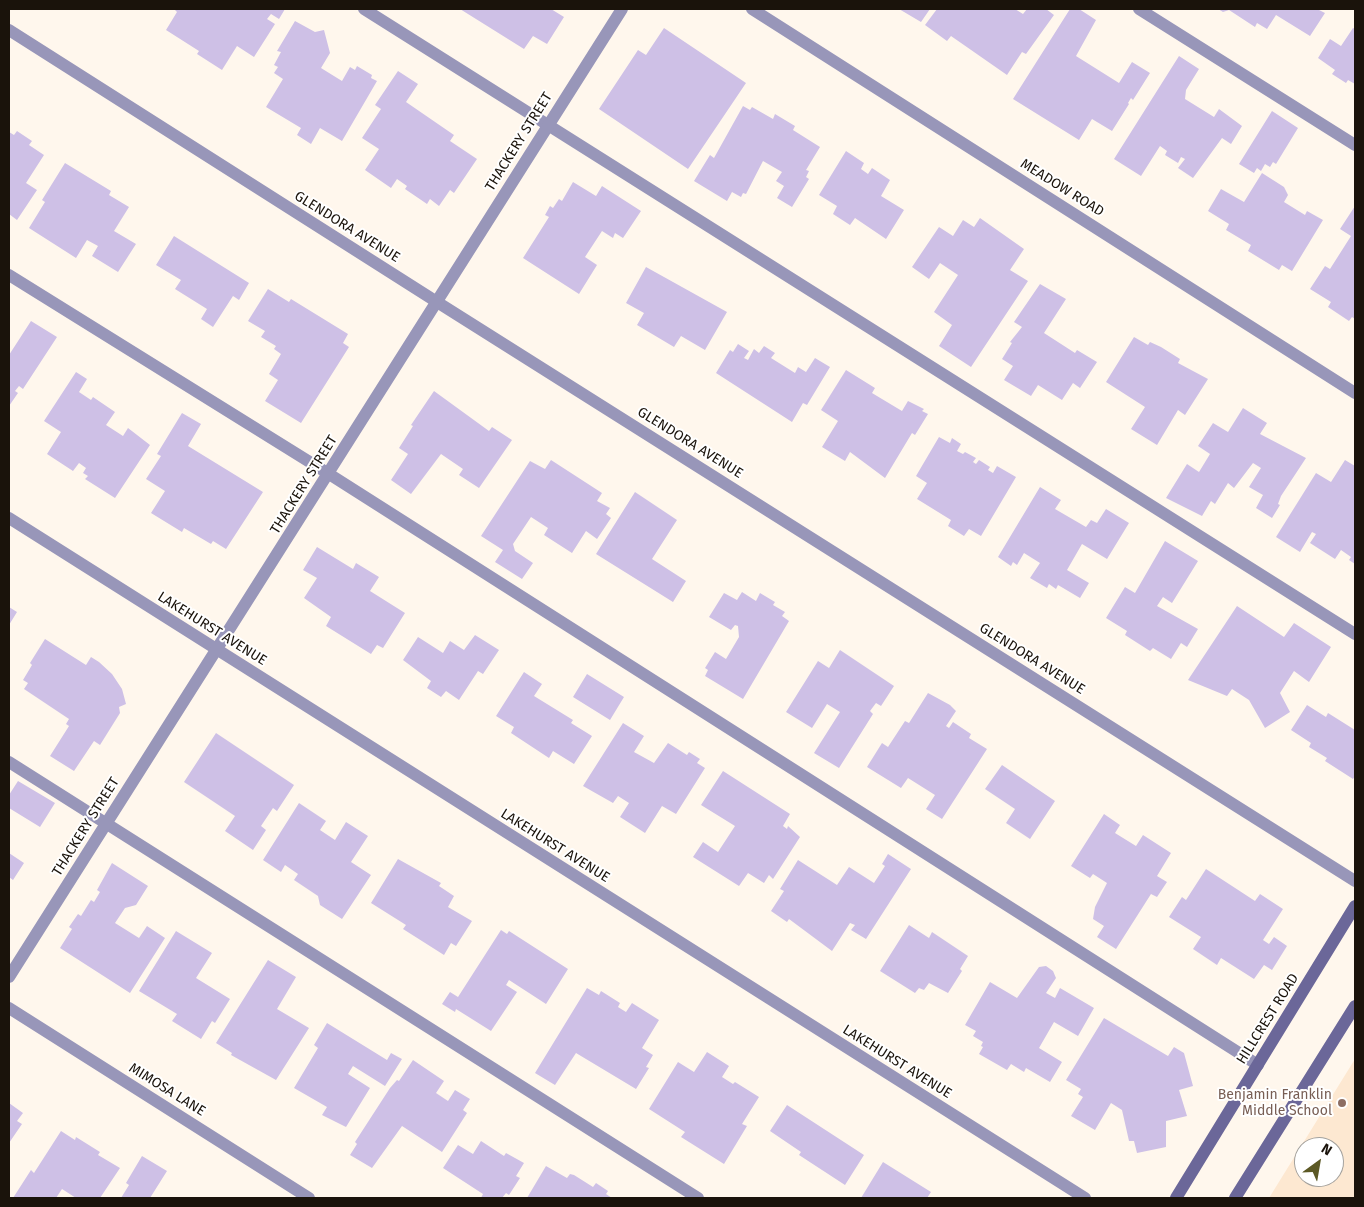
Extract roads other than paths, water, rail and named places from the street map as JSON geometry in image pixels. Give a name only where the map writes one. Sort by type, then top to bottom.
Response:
[{"type":"main road","name":"HILLCREST ROAD","points":[[1176,1198],[1355,906]]},
{"type":"main road","points":[[1235,1198],[1355,1006]]},
{"type":"street","points":[[364,9],[1355,634]]},
{"type":"street","name":"THACKERY STREET","points":[[9,977],[622,9]]},
{"type":"street","name":"MEADOW ROAD","points":[[752,9],[1355,392]]},
{"type":"street","points":[[1139,9],[1355,145]]},
{"type":"street","name":"GLENDORA AVENUE","points":[[9,30],[1355,881]]},
{"type":"street","points":[[9,274],[329,474],[1258,1065]]},
{"type":"street","name":"LAKEHURST AVENUE","points":[[9,518],[1085,1198]]},
{"type":"street","points":[[9,762],[698,1198]]},
{"type":"street","name":"MIMOSA LANE","points":[[9,1008],[309,1198]]},
{"type":"place","name":"Benjamin Franklin Middle School","points":[[1342,1103]]}]
